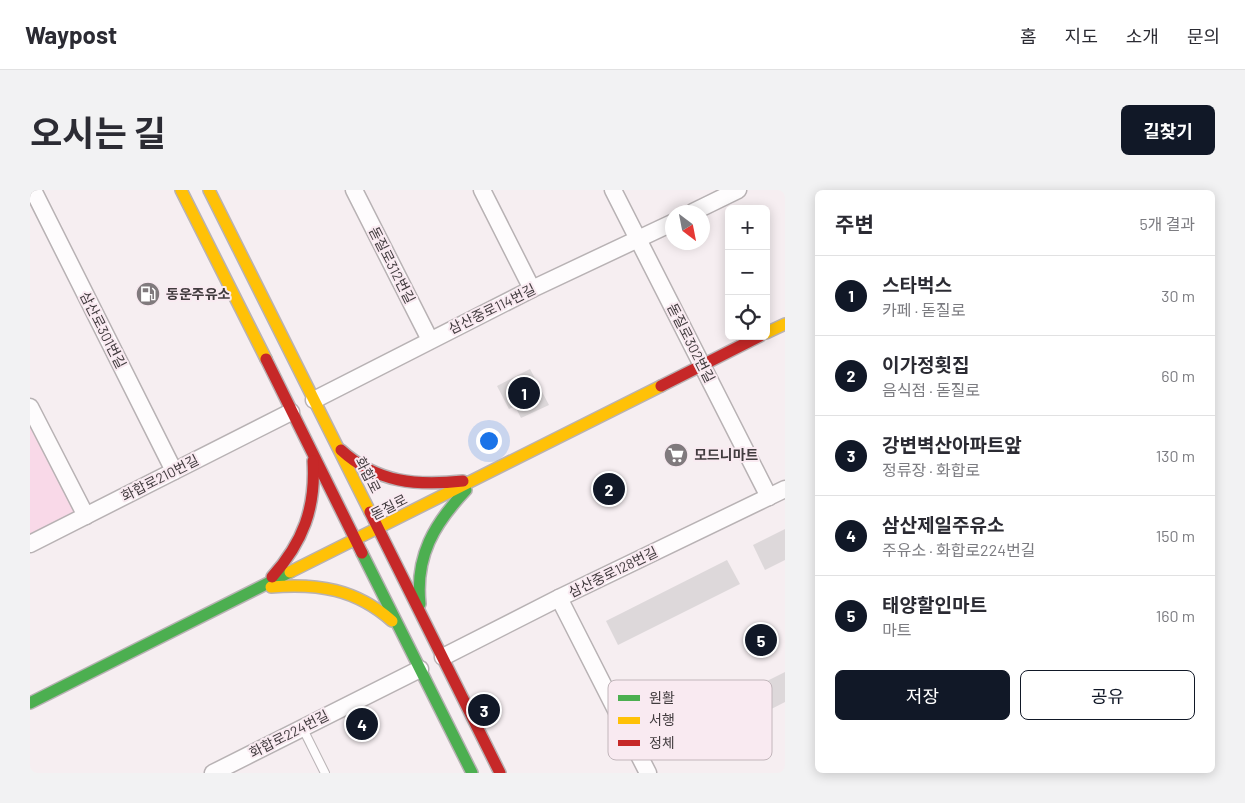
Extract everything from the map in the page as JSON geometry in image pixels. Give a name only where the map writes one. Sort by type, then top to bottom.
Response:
[{"type":"main road","points":[[181,190],[472,773]]},
{"type":"main road","name":"화합로","points":[[209,190],[500,773]]},
{"type":"main road","points":[[770,331],[785,324]]},
{"type":"main road","name":"돋질로","points":[[30,703],[752,340]]},
{"type":"main road","points":[[312,453],[325,472],[336,473],[341,464],[335,443]]},
{"type":"main road","points":[[335,443],[352,460],[363,467],[374,473],[398,480],[430,484],[481,477]]},
{"type":"main road","points":[[255,590],[282,567],[292,554],[306,526],[313,498],[312,453]]},
{"type":"main road","points":[[422,615],[418,586],[424,553],[430,538],[450,507],[481,477]]},
{"type":"main road","points":[[255,590],[286,585],[300,585],[347,593],[379,609],[398,627]]},
{"type":"main road","points":[[420,669],[414,653],[415,648],[421,642],[429,641],[434,644],[443,657]]},
{"type":"street","points":[[30,192],[34,190]]},
{"type":"street","name":"삼산로301번길","points":[[34,190],[174,471]]},
{"type":"street","name":"돋질로312번길","points":[[354,190],[430,340]]},
{"type":"street","points":[[482,190],[532,289]]},
{"type":"street","name":"돋질로302번길","points":[[613,190],[769,497]]},
{"type":"street","points":[[707,205],[738,190]]},
{"type":"street","name":"삼산중로114번길","points":[[314,400],[532,289],[665,226]]},
{"type":"street","points":[[30,407],[86,516]]},
{"type":"street","name":"화합로210번길","points":[[30,544],[291,412]]},
{"type":"street","name":"삼산중로128번길","points":[[443,657],[559,598],[785,489]]},
{"type":"street","points":[[559,598],[608,694]]},
{"type":"street","name":"화합로224번길","points":[[213,773],[420,669]]},
{"type":"street","points":[[641,760],[648,773]]},
{"type":"lane","points":[[302,727],[325,773]]},
{"type":"shaded area","points":[[30,407],[86,516],[30,544]]},
{"type":"building","points":[[530,369],[549,405],[521,418],[515,406],[509,409],[497,386]]},
{"type":"building","points":[[785,529],[785,560],[765,570],[753,545]]},
{"type":"building","points":[[727,560],[740,584],[618,645],[606,621]]},
{"type":"building","points":[[785,672],[785,702],[772,709],[772,680],[769,680]]},
{"type":"traffic: fast","points":[[420,604],[419,587],[421,571],[429,542],[445,515],[466,490]]},
{"type":"traffic: fast","points":[[362,553],[472,773]]},
{"type":"traffic: fast","points":[[30,703],[290,572]]},
{"type":"traffic: slow","points":[[181,190],[266,359]]},
{"type":"traffic: slow","points":[[209,190],[370,512]]},
{"type":"traffic: slow","points":[[770,331],[785,324]]},
{"type":"traffic: slow","points":[[290,572],[661,386]]},
{"type":"traffic: slow","points":[[271,587],[305,586],[336,590],[365,602],[392,621]]},
{"type":"traffic: jam","points":[[661,386],[752,340]]},
{"type":"traffic: jam","points":[[266,359],[362,553]]},
{"type":"traffic: jam","points":[[341,450],[369,469],[383,476],[398,480],[430,483],[463,481]]},
{"type":"traffic: jam","points":[[272,577],[292,551],[305,524],[312,494],[313,461]]},
{"type":"traffic: jam","points":[[370,512],[500,773]]},
{"type":"place","name":"동운주유소","points":[[148,294]]},
{"type":"place","name":"스타벅스","points":[[524,393]]},
{"type":"place","name":"모드니마트","points":[[676,455]]},
{"type":"place","name":"이가정횟집","points":[[609,489]]},
{"type":"place","name":"태양할인마트","points":[[761,640]]},
{"type":"place","name":"강변벽산아파트앞","points":[[484,710]]},
{"type":"place","name":"삼산제일주유소","points":[[362,724]]}]
